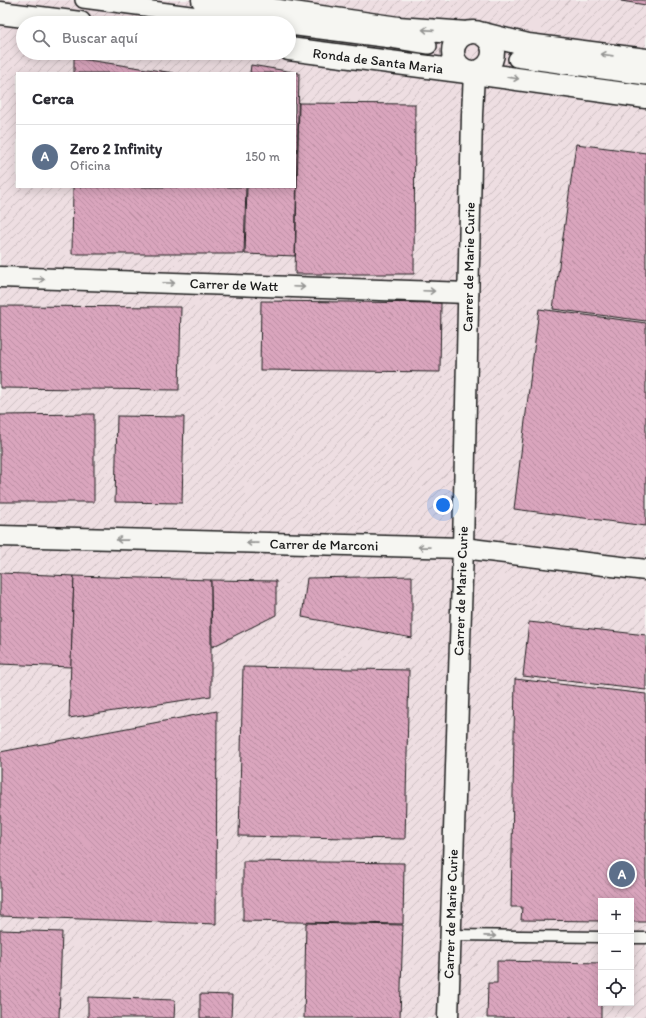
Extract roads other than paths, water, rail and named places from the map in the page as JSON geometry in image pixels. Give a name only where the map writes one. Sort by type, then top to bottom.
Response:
[{"type":"street","points":[[83,0],[206,16]]},
{"type":"street","points":[[203,0],[398,28],[475,34],[528,44],[646,60]]},
{"type":"street","points":[[0,13],[24,16]]},
{"type":"street","name":"Ronda de Santa Maria","points":[[296,28],[429,46]]},
{"type":"street","points":[[475,34],[488,38],[494,50],[491,63],[486,68],[481,72],[471,72],[462,69],[457,65],[453,53],[454,47],[461,36],[475,34]]},
{"type":"street","name":"Ronda de Santa Maria","points":[[296,50],[471,72],[646,97]]},
{"type":"street","points":[[516,59],[646,77]]},
{"type":"street","name":"Carrer de Marie Curie","points":[[448,1018],[463,548],[472,115],[471,72]]},
{"type":"street","name":"Carrer de Watt","points":[[0,277],[468,293]]},
{"type":"street","name":"Carrer de Marconi","points":[[0,536],[463,548],[646,570]]},
{"type":"lane","points":[[450,935],[598,937]]},
{"type":"lane","points":[[634,938],[646,938]]},
{"type":"place","name":"Zero 2 Infinity","points":[[622,874]]}]
